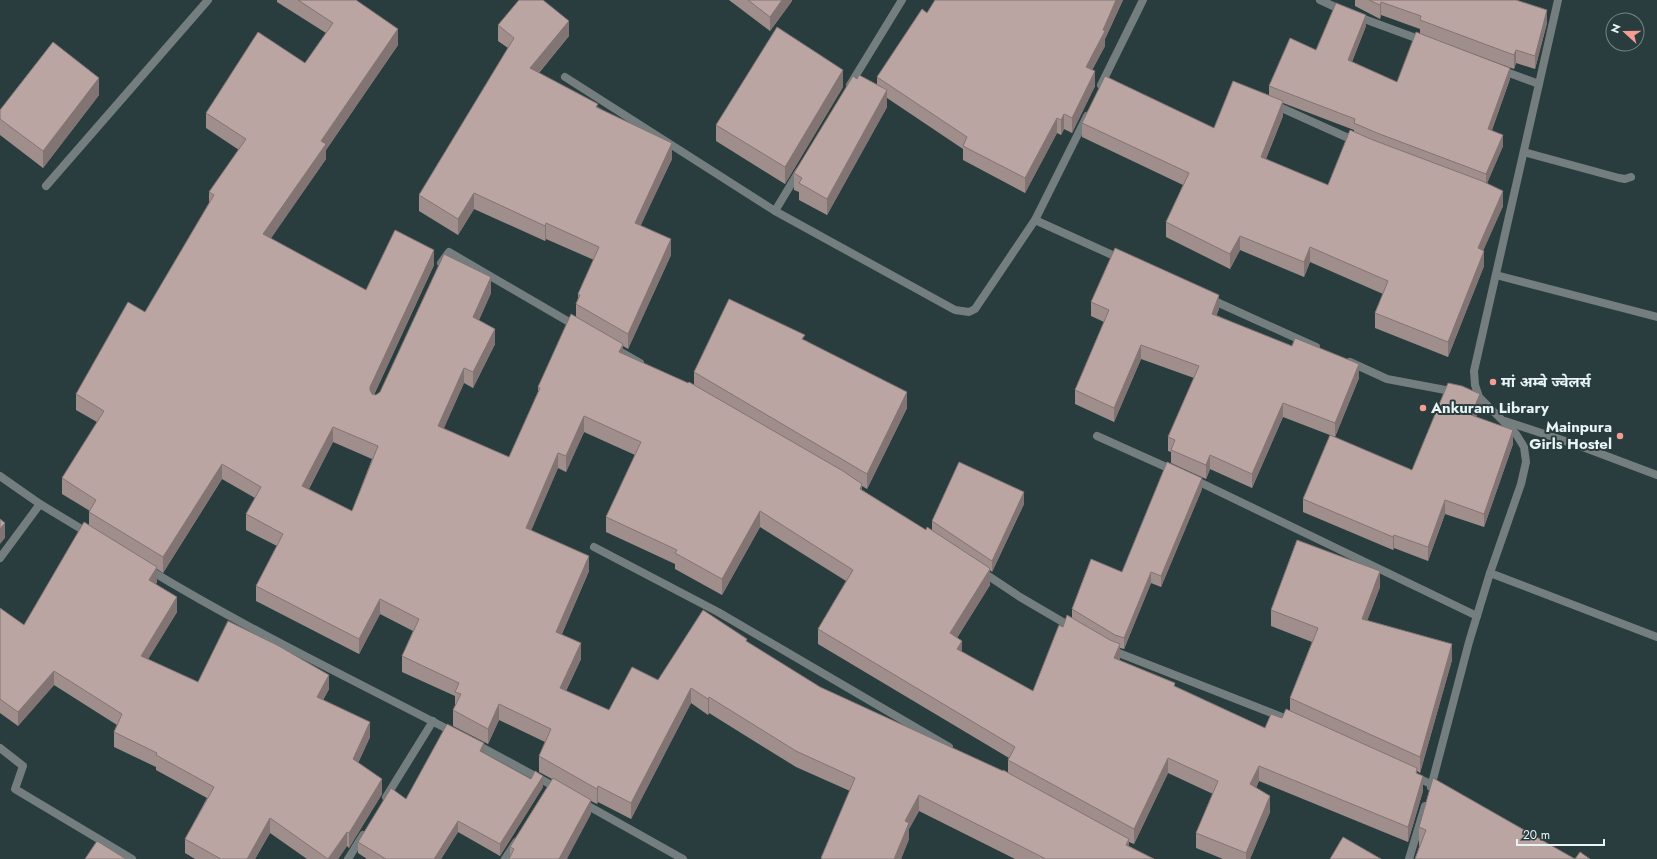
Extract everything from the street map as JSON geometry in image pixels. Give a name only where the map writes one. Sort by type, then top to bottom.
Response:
[{"type":"street","points":[[46,186],[208,0]]},
{"type":"street","points":[[844,95],[902,0]]},
{"type":"street","points":[[1098,92],[1143,0]]},
{"type":"street","points":[[1320,0],[1338,9],[1435,45]]},
{"type":"street","points":[[1471,395],[1475,385],[1474,371],[1496,275],[1508,200],[1524,152],[1558,0]]},
{"type":"street","points":[[1494,67],[1539,84]]},
{"type":"street","points":[[565,77],[775,211],[942,304],[962,312],[969,312],[975,309],[981,302],[1035,220],[1091,107]]},
{"type":"street","points":[[1268,102],[1361,144]]},
{"type":"street","points":[[1524,152],[1619,178],[1625,179],[1631,177]]},
{"type":"street","points":[[775,211],[804,164]]},
{"type":"street","points":[[1035,220],[1128,262]]},
{"type":"street","points":[[437,273],[449,252],[586,332]]},
{"type":"street","points":[[1496,275],[1657,318]]},
{"type":"street","points":[[1200,295],[1322,350]]},
{"type":"street","points":[[606,343],[648,367]]},
{"type":"street","points":[[1344,359],[1387,379],[1471,395],[1502,420],[1516,434],[1524,447],[1526,462],[1521,484],[1490,573],[1477,616],[1409,859]]},
{"type":"street","points":[[1502,420],[1580,446],[1657,475]]},
{"type":"street","points":[[1097,436],[1238,500],[1477,616]]},
{"type":"street","points":[[0,476],[40,504],[94,537]]},
{"type":"street","points":[[0,558],[40,504]]},
{"type":"street","points":[[594,547],[718,612],[957,752]]},
{"type":"street","points":[[141,565],[188,594],[283,645],[463,737],[549,789],[569,795],[683,859]]},
{"type":"street","points":[[975,567],[1020,597],[1080,632]]},
{"type":"street","points":[[1490,573],[1657,636]]},
{"type":"street","points":[[1106,647],[1303,725]]},
{"type":"street","points":[[380,807],[432,721]]},
{"type":"street","points":[[0,748],[23,766],[16,789],[132,859]]},
{"type":"street","points":[[1403,771],[1429,791],[1446,791]]},
{"type":"street","points":[[348,859],[368,826]]},
{"type":"street","points":[[505,859],[522,832]]},
{"type":"building","points":[[298,0],[356,0],[398,29],[321,141],[326,144],[263,234],[366,290],[395,230],[434,250],[370,387],[372,394],[376,395],[380,392],[444,254],[491,277],[473,317],[495,329],[473,372],[464,368],[438,426],[509,457],[540,388],[538,387],[571,314],[623,344],[619,352],[688,383],[689,382],[843,471],[862,484],[860,489],[926,530],[927,527],[988,567],[990,569],[950,633],[962,641],[957,649],[1033,691],[1059,625],[1063,627],[1067,615],[1110,640],[1120,644],[1114,658],[1175,683],[1174,686],[1265,728],[1271,714],[1282,718],[1286,709],[1417,768],[1416,773],[1423,776],[1408,827],[1259,766],[1250,784],[1270,796],[1246,853],[1196,833],[1218,781],[1168,758],[1134,829],[1008,760],[1015,747],[818,629],[853,570],[760,511],[722,579],[675,553],[677,550],[606,517],[641,442],[584,416],[566,456],[558,453],[526,528],[589,556],[556,632],[581,643],[560,688],[609,710],[632,667],[658,680],[703,610],[747,639],[746,641],[820,687],[1003,770],[1129,839],[1126,845],[1154,859],[1046,859],[919,795],[905,821],[909,823],[894,859],[823,859],[821,858],[855,778],[796,751],[709,697],[708,699],[691,688],[631,803],[598,786],[597,789],[539,756],[551,729],[499,704],[488,729],[453,710],[461,694],[455,692],[459,683],[402,656],[419,619],[380,599],[359,639],[256,586],[283,534],[246,514],[261,487],[222,464],[163,557],[89,512],[96,500],[62,478],[104,411],[76,394],[128,302],[145,312],[214,195],[209,192],[246,139],[206,113],[258,32],[305,63],[333,23]],"holes":[[[333,427],[378,446],[352,511],[302,486]]]},
{"type":"building","points":[[519,0],[543,0],[569,21],[530,68],[598,104],[596,107],[672,143],[635,223],[671,239],[628,334],[576,304],[580,295],[578,294],[599,247],[546,223],[545,226],[474,193],[458,219],[419,195],[514,38],[498,25]]},
{"type":"building","points":[[748,0],[782,0],[770,17]]},
{"type":"building","points":[[935,0],[1116,0],[1103,30],[1105,31],[1086,67],[1095,71],[1072,118],[1064,114],[1061,120],[1057,118],[1025,178],[963,146],[967,137],[877,77],[922,9],[927,13]]},
{"type":"building","points":[[1369,0],[1516,0],[1547,10],[1535,56],[1516,50],[1514,55],[1420,20],[1421,16],[1381,2],[1380,5]]},
{"type":"building","points":[[1336,3],[1366,15],[1348,60],[1397,82],[1416,32],[1510,68],[1488,129],[1503,135],[1486,174],[1377,133],[1354,123],[1355,119],[1269,86],[1290,38],[1316,50]]},
{"type":"building","points":[[777,27],[843,70],[785,167],[716,125]]},
{"type":"building","points":[[53,42],[99,78],[43,151],[0,119],[0,110]]},
{"type":"building","points":[[859,75],[887,90],[827,199],[799,183],[802,178],[794,173],[853,76],[857,79]]},
{"type":"building","points":[[1105,76],[1214,128],[1233,81],[1283,101],[1261,157],[1328,185],[1350,130],[1482,181],[1503,191],[1478,248],[1484,251],[1448,342],[1375,313],[1388,281],[1310,247],[1304,262],[1240,236],[1230,254],[1166,222],[1189,173],[1082,123]]},
{"type":"building","points":[[1115,248],[1219,295],[1212,314],[1292,346],[1295,338],[1359,364],[1335,423],[1283,403],[1252,474],[1210,455],[1206,465],[1171,450],[1175,440],[1168,437],[1199,366],[1141,345],[1114,408],[1075,390],[1109,310],[1091,302]]},
{"type":"building","points":[[729,299],[805,335],[802,339],[907,392],[867,474],[694,372]]},
{"type":"building","points":[[1448,383],[1462,386],[1480,394],[1471,415],[1513,430],[1484,514],[1445,500],[1428,547],[1394,535],[1393,537],[1303,499],[1330,435],[1412,470]]},
{"type":"building","points":[[959,462],[1024,492],[992,561],[932,521]]},
{"type":"building","points":[[1167,462],[1202,478],[1161,576],[1151,572],[1124,638],[1115,635],[1072,609],[1091,559],[1122,572]]},
{"type":"building","points":[[0,519],[5,523],[0,529]]},
{"type":"building","points":[[84,522],[157,567],[149,580],[177,597],[141,656],[198,682],[228,621],[277,645],[329,675],[317,697],[370,722],[353,759],[382,779],[349,833],[347,832],[328,859],[270,818],[247,859],[221,859],[185,839],[214,787],[156,755],[157,753],[114,732],[122,714],[54,671],[18,712],[0,699],[0,608],[24,625]]},
{"type":"building","points":[[1297,540],[1380,571],[1362,619],[1452,644],[1420,757],[1290,698],[1318,628],[1271,610]]},
{"type":"building","points":[[447,724],[484,743],[480,751],[531,779],[535,771],[543,776],[500,844],[458,821],[434,859],[386,859],[358,842],[391,788],[406,799]]},
{"type":"building","points":[[553,778],[591,800],[559,859],[509,859],[514,849],[510,847]]},
{"type":"building","points":[[1433,778],[1575,859],[1415,859],[1426,830],[1419,827]]},
{"type":"building","points":[[1343,837],[1381,859],[1330,859]]},
{"type":"building","points":[[97,841],[126,859],[85,859]]},
{"type":"building","points":[[1580,852],[1590,859],[1575,859]]},
{"type":"place","name":"मां अम्बे ज्वेलर्स","points":[[1493,382]]},
{"type":"place","name":"Ankuram Library","points":[[1423,408]]},
{"type":"place","name":"Mainpura Girls Hostel","points":[[1620,436]]}]
